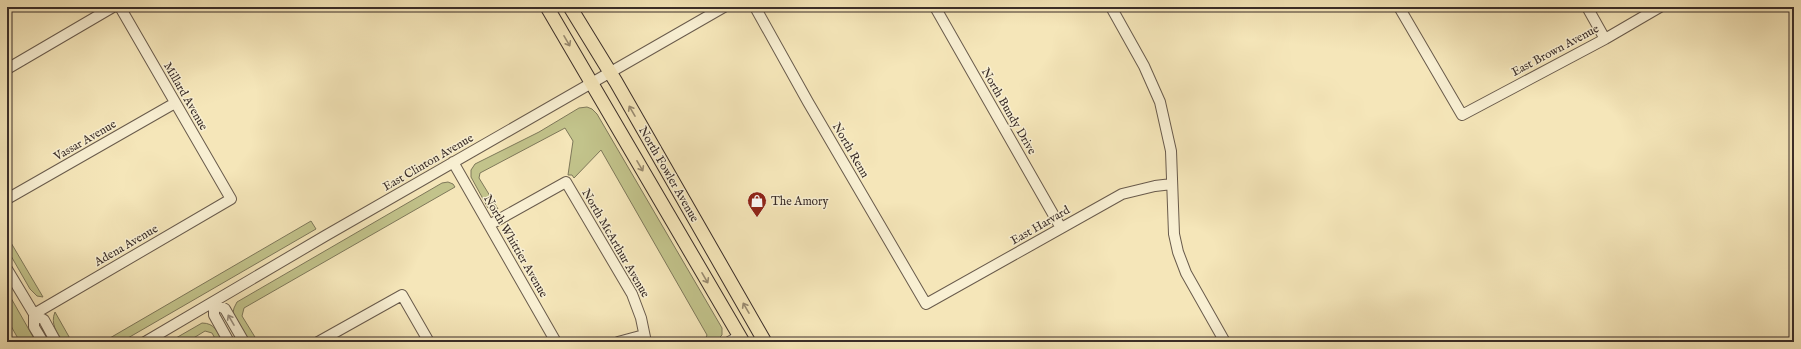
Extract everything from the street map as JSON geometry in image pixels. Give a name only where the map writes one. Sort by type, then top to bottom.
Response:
[{"type":"main road","name":"North Fowler Avenue","points":[[547,7],[737,340]]},
{"type":"main road","name":"North Fowler Avenue","points":[[570,7],[609,74],[616,82],[766,342]]},
{"type":"main road","points":[[737,340],[749,338],[753,342]]},
{"type":"street","points":[[7,69],[113,7]]},
{"type":"street","name":"Millard Avenue","points":[[120,7],[231,198]]},
{"type":"street","name":"East Clinton Avenue","points":[[145,342],[453,162],[724,7]]},
{"type":"street","name":"North Renn","points":[[755,7],[808,102],[926,304]]},
{"type":"street","name":"North Bundy Drive","points":[[935,7],[1061,228]]},
{"type":"street","points":[[1111,7],[1144,66],[1160,102],[1171,151],[1174,234],[1178,252],[1190,280],[1225,342]]},
{"type":"street","name":"East Brown Avenue","points":[[1399,7],[1462,115],[1605,39],[1660,7]]},
{"type":"street","points":[[1587,7],[1605,39]]},
{"type":"street","name":"Vassar Avenue","points":[[7,199],[175,103]]},
{"type":"street","name":"North Whittier Avenue","points":[[453,162],[556,342]]},
{"type":"street","name":"North McArthur Avenue","points":[[489,225],[566,182],[632,294],[641,318],[645,338]]},
{"type":"street","name":"East Harvard","points":[[926,304],[1122,194],[1155,186],[1172,184]]},
{"type":"street","name":"Adena Avenue","points":[[34,314],[231,198]]},
{"type":"street","points":[[7,269],[34,314],[44,320],[56,342]]},
{"type":"street","points":[[318,342],[402,295],[429,342]]},
{"type":"street","points":[[214,302],[214,315],[229,342]]},
{"type":"street","points":[[214,302],[225,309],[244,342]]},
{"type":"street","points":[[34,314],[34,326],[43,342]]},
{"type":"street","points":[[618,342],[645,338]]},
{"type":"green space","points":[[587,107],[592,109],[597,114],[722,328],[722,335],[715,342],[702,342],[705,340],[707,335],[601,150],[574,178],[572,175],[568,175],[573,141],[565,128],[480,173],[479,178],[498,209],[493,210],[488,208],[471,177],[471,170],[475,164],[539,132],[579,108]]},
{"type":"green space","points":[[448,182],[453,184],[455,187],[244,308],[242,316],[258,342],[250,342],[233,313],[237,302],[442,183]]},
{"type":"green space","points":[[311,221],[316,229],[121,342],[103,342]]},
{"type":"green space","points":[[7,236],[43,297],[37,296],[30,289],[7,249]]},
{"type":"green space","points":[[7,291],[36,342],[20,342],[7,319]]},
{"type":"green space","points":[[55,312],[72,342],[63,342],[54,324],[53,320]]},
{"type":"green space","points":[[202,323],[213,326],[223,342],[217,342],[212,333],[205,331],[187,342],[169,342]]},
{"type":"place","name":"The Amory","points":[[757,218]]}]
